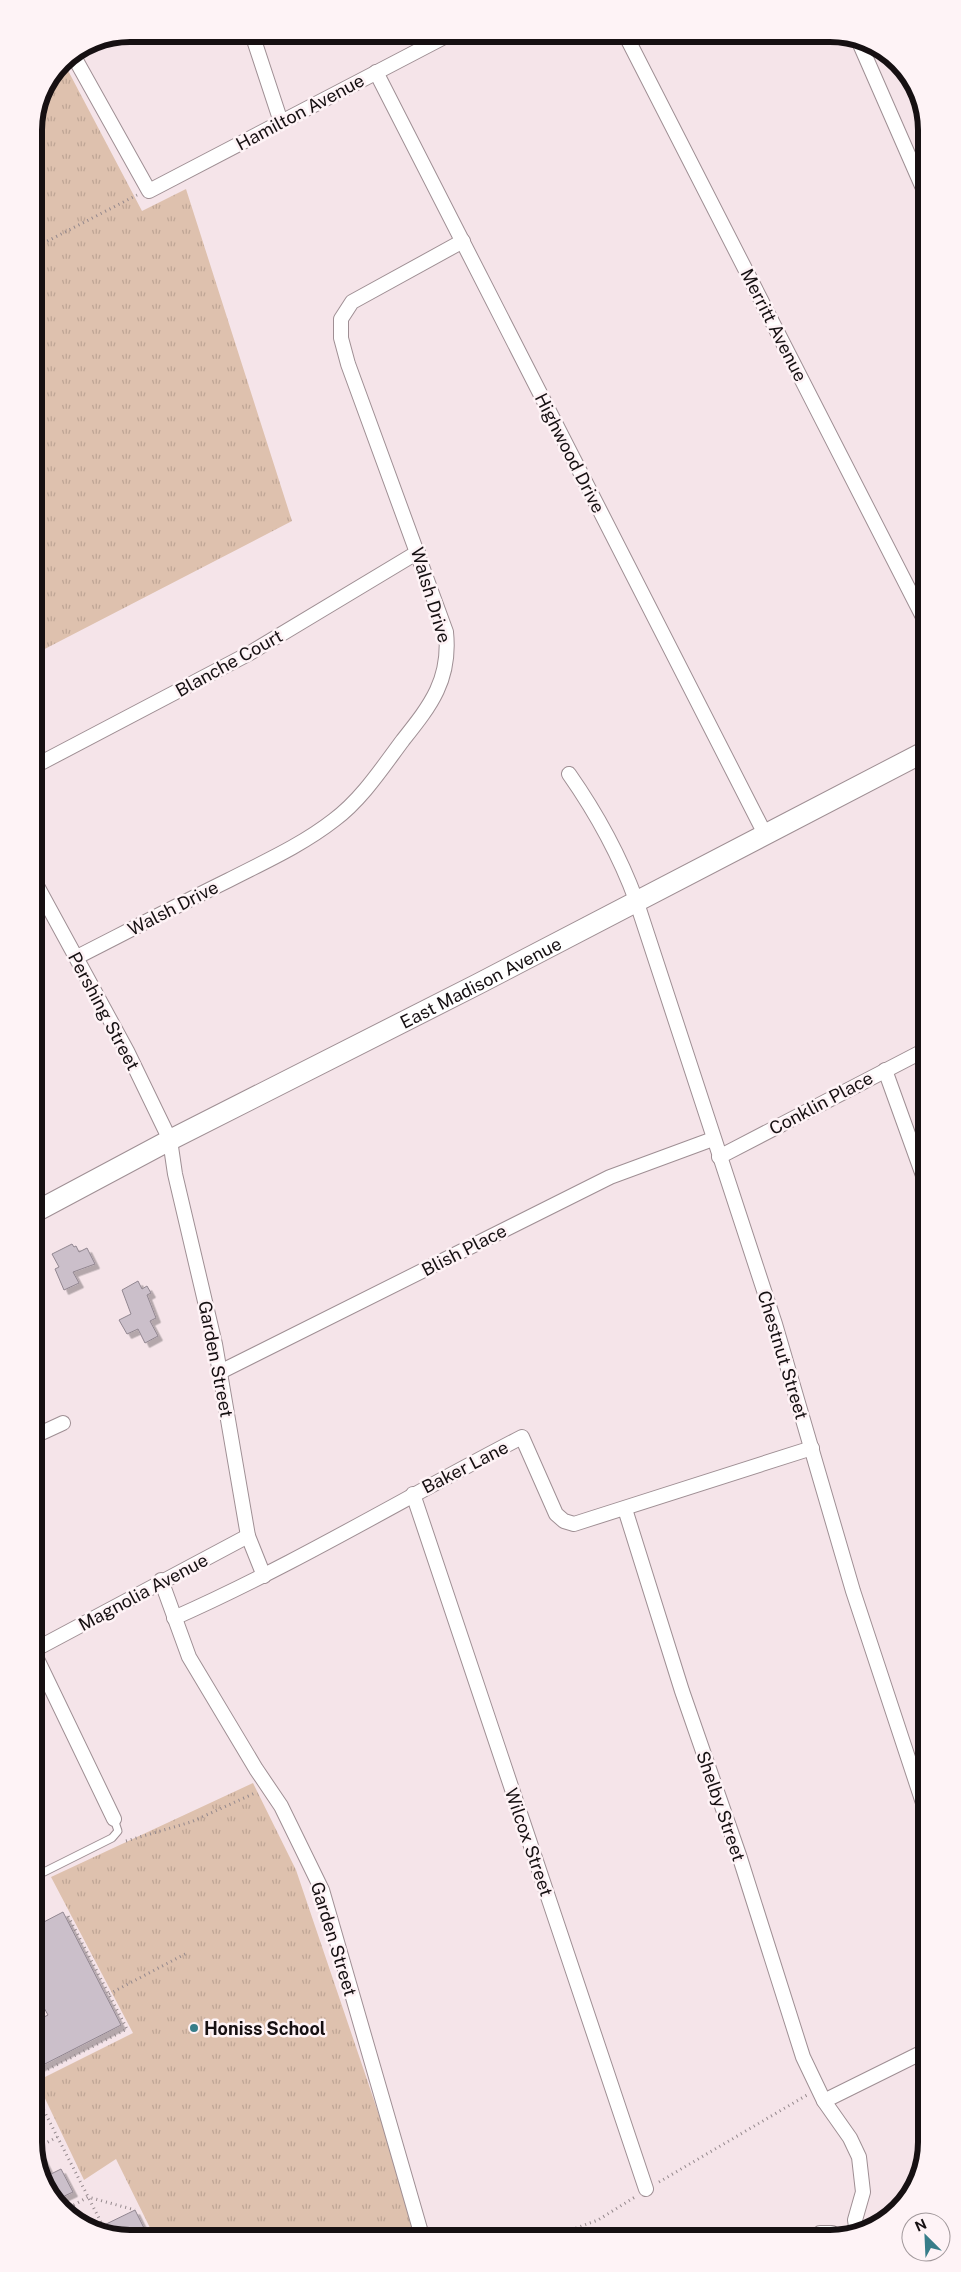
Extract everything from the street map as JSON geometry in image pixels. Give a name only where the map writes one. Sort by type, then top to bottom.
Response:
[{"type":"main road","name":"East Madison Avenue","points":[[42,1208],[918,755]]},
{"type":"street","points":[[255,42],[281,122]]},
{"type":"street","name":"Hamilton Avenue","points":[[149,190],[433,42]]},
{"type":"street","name":"Merritt Avenue","points":[[629,43],[918,604]]},
{"type":"street","points":[[862,48],[918,177]]},
{"type":"street","points":[[76,61],[149,190]]},
{"type":"street","name":"Highwood Drive","points":[[376,72],[765,834]]},
{"type":"street","name":"Walsh Drive","points":[[77,957],[305,840],[335,820],[360,796],[430,705],[444,671],[448,651],[446,632],[348,364],[341,338],[341,319],[352,302],[463,242]]},
{"type":"street","name":"Blanche Court","points":[[43,762],[250,653],[418,552]]},
{"type":"street","name":"Chestnut Street","points":[[569,774],[595,811],[621,860],[636,900],[775,1324],[853,1591],[918,1788]]},
{"type":"street","name":"Pershing Street","points":[[43,896],[77,957],[170,1140]]},
{"type":"street","name":"Conklin Place","points":[[719,1156],[918,1053]]},
{"type":"street","points":[[885,1070],[918,1162]]},
{"type":"street","name":"Blish Place","points":[[220,1372],[610,1177],[713,1139]]},
{"type":"street","name":"Garden Street","points":[[170,1140],[175,1174],[220,1372],[248,1536],[264,1576]]},
{"type":"street","points":[[42,1432],[63,1422]]},
{"type":"street","name":"Baker Lane","points":[[174,1618],[264,1576],[412,1494],[522,1437],[556,1514],[564,1521],[574,1524],[812,1448]]},
{"type":"street","name":"Wilcox Street","points":[[412,1494],[646,2189]]},
{"type":"street","name":"Shelby Street","points":[[625,1508],[682,1691],[739,1855],[803,2057],[821,2094],[850,2138],[859,2157],[863,2192],[855,2220],[855,2226]]},
{"type":"street","name":"Magnolia Avenue","points":[[42,1646],[161,1580],[248,1536]]},
{"type":"street","name":"Garden Street","points":[[161,1580],[189,1657],[281,1806],[322,1890],[420,2229]]},
{"type":"street","points":[[42,1670],[114,1819]]},
{"type":"street","points":[[821,2094],[918,2054]]},
{"type":"lane","points":[[42,1874],[112,1838],[118,1831],[114,1819]]},
{"type":"path","points":[[43,243],[149,190]]},
{"type":"path","points":[[112,1838],[118,1843],[191,1822],[268,1787]]},
{"type":"path","points":[[42,2072],[128,2029],[67,1914]]},
{"type":"path","points":[[109,1994],[187,1953]]},
{"type":"path","points":[[572,2230],[598,2220],[646,2189],[821,2094]]},
{"type":"path","points":[[42,2107],[103,2225]]},
{"type":"path","points":[[42,2145],[57,2137]]},
{"type":"path","points":[[71,2206],[88,2197],[135,2210]]},
{"type":"green space","points":[[67,69],[142,211],[186,189],[292,521],[43,650],[43,124],[45,107],[52,91]]},
{"type":"green space","name":"Honiss School","points":[[253,1783],[296,1870],[418,2229],[151,2229],[116,2159],[84,2180],[42,2092],[42,2078],[133,2033],[51,1877]]},
{"type":"building","points":[[72,1244],[74,1247],[76,1246],[79,1252],[87,1248],[95,1264],[73,1272],[79,1283],[64,1290],[55,1269],[59,1267],[52,1254]]},
{"type":"building","points":[[138,1281],[142,1289],[147,1286],[151,1293],[147,1295],[156,1318],[150,1321],[158,1336],[145,1343],[138,1329],[127,1334],[119,1320],[131,1314],[122,1290]]},
{"type":"building","points":[[63,1912],[121,2025],[42,2065],[42,2018],[48,2015],[42,2004],[42,1923]]},
{"type":"building","points":[[45,2161],[51,2174],[61,2169],[73,2192],[62,2197],[52,2181]]},
{"type":"building","points":[[135,2210],[145,2229],[124,2229],[103,2225]]},
{"type":"place","name":"Honiss School","points":[[194,2028]]}]
